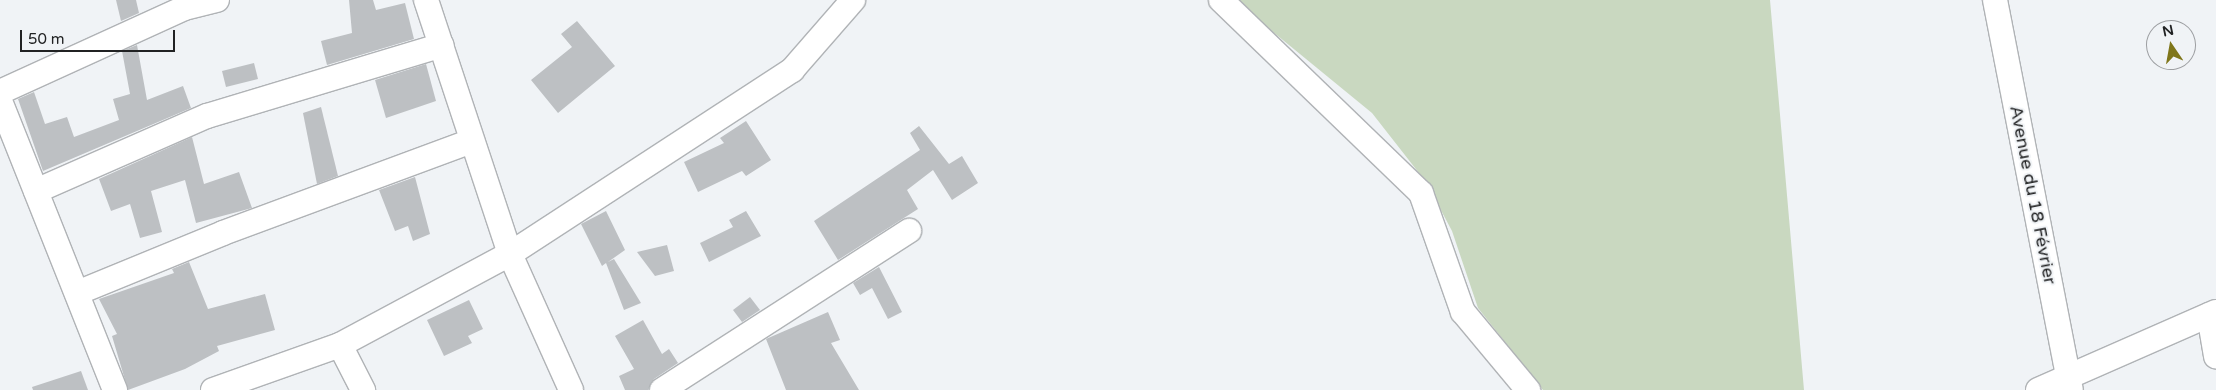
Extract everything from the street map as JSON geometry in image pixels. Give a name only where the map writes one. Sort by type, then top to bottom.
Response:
[{"type":"street","points":[[0,92],[184,8],[218,0]]},
{"type":"street","points":[[426,0],[510,254],[571,390]]},
{"type":"street","points":[[212,390],[247,384],[340,345],[510,254],[792,70],[853,0]]},
{"type":"street","points":[[1220,0],[1421,193],[1463,312],[1528,390]]},
{"type":"street","name":"Avenue du 18 Février","points":[[1995,0],[2070,384]]},
{"type":"street","points":[[36,191],[207,116],[442,45]]},
{"type":"street","points":[[0,100],[115,390]]},
{"type":"street","points":[[77,293],[222,233],[472,141]]},
{"type":"street","points":[[662,390],[909,231]]},
{"type":"street","points":[[2038,390],[2070,384],[2212,314],[2216,356]]},
{"type":"street","points":[[340,345],[363,390]]},
{"type":"green space","points":[[1234,0],[1770,0],[1804,390],[1543,390],[1478,308],[1452,231],[1426,182],[1372,113]]},
{"type":"building","points":[[116,0],[136,0],[139,13],[121,21]]},
{"type":"building","points":[[349,0],[373,0],[376,10],[405,3],[414,39],[327,65],[321,41],[352,33]]},
{"type":"building","points":[[577,21],[615,66],[558,113],[531,80],[572,47],[561,34]]},
{"type":"building","points":[[137,45],[147,100],[183,86],[191,108],[43,171],[18,99],[34,92],[45,124],[67,117],[74,137],[119,120],[113,99],[130,94],[122,51]]},
{"type":"building","points":[[254,63],[258,79],[226,87],[222,71]]},
{"type":"building","points":[[426,64],[436,101],[386,118],[375,80]]},
{"type":"building","points":[[321,107],[338,176],[317,184],[303,113]]},
{"type":"building","points":[[746,121],[771,160],[746,176],[742,171],[698,192],[684,162],[724,143],[720,138]]},
{"type":"building","points":[[919,126],[949,164],[962,156],[978,183],[952,200],[933,170],[907,190],[918,209],[838,260],[814,221],[920,150],[910,133]]},
{"type":"building","points":[[192,137],[204,184],[239,172],[252,208],[196,223],[185,180],[151,191],[162,232],[140,238],[130,204],[111,211],[99,179]]},
{"type":"building","points":[[415,177],[430,234],[413,241],[408,226],[395,231],[379,190]]},
{"type":"building","points":[[606,211],[625,250],[608,262],[614,259],[641,303],[624,310],[606,263],[602,266],[581,224]]},
{"type":"building","points":[[746,211],[761,236],[709,262],[700,243],[733,227],[729,220]]},
{"type":"building","points":[[667,245],[674,271],[655,276],[637,252]]},
{"type":"building","points":[[189,262],[208,309],[265,294],[275,330],[217,346],[219,351],[185,369],[128,390],[112,336],[117,334],[99,299],[174,273],[172,269]]},
{"type":"building","points":[[879,267],[902,312],[888,319],[872,288],[860,295],[853,283]]},
{"type":"building","points":[[750,297],[760,310],[742,322],[733,310]]},
{"type":"building","points":[[469,300],[483,329],[468,336],[472,343],[444,356],[427,320]]},
{"type":"building","points":[[828,312],[840,340],[831,343],[859,390],[786,390],[766,339]]},
{"type":"building","points":[[643,320],[662,354],[669,349],[678,363],[654,379],[648,390],[625,390],[619,376],[634,369],[615,336]]},
{"type":"building","points":[[81,371],[88,390],[33,390],[32,387]]}]
